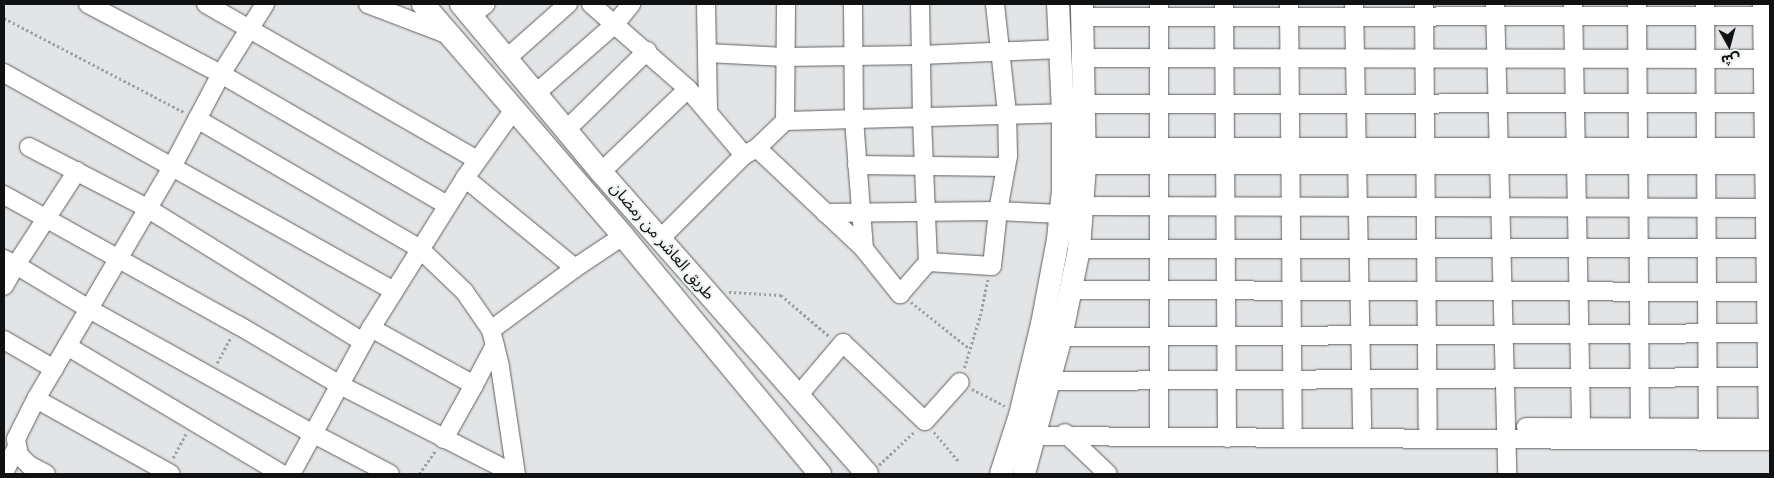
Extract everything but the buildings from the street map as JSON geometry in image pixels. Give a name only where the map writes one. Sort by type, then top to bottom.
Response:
[{"type":"main road","points":[[1001,474],[1044,428],[1042,324],[1063,190],[1063,113],[1058,4]]},
{"type":"main road","name":"طريق العاشر من رمضان","points":[[428,8],[449,36],[513,111],[623,236],[820,474]]},
{"type":"main road","name":"طريق العاشر من رمضان","points":[[472,8],[506,59],[565,131],[661,238],[797,397],[872,471]]},
{"type":"main road","points":[[1024,474],[1044,428],[1050,381],[1072,290],[1078,249],[1083,206],[1085,156],[1082,10]]},
{"type":"street","points":[[88,4],[221,74],[447,205]]},
{"type":"street","points":[[206,4],[477,160]]},
{"type":"street","points":[[46,474],[29,465],[19,455],[16,448],[16,439],[36,400],[146,208],[172,167],[221,74],[265,4]]},
{"type":"street","points":[[368,4],[449,36]]},
{"type":"street","points":[[506,59],[568,4]]},
{"type":"street","points":[[591,4],[647,51],[751,152],[825,213],[864,250],[900,294],[928,262],[923,166],[920,4]]},
{"type":"street","points":[[535,94],[615,24],[631,4]]},
{"type":"street","points":[[706,4],[708,110]]},
{"type":"street","points":[[785,120],[786,4]]},
{"type":"street","points":[[853,4],[854,119],[864,250]]},
{"type":"street","points":[[928,262],[992,266],[998,211],[1008,156],[1007,113],[995,4]]},
{"type":"street","points":[[1082,10],[1705,10],[1765,12],[1767,59],[1769,432]]},
{"type":"street","points":[[1159,10],[1159,432]]},
{"type":"street","points":[[1224,10],[1227,432]]},
{"type":"street","points":[[1289,10],[1293,426]]},
{"type":"street","points":[[1355,10],[1362,426]]},
{"type":"street","points":[[1424,10],[1428,427]]},
{"type":"street","points":[[1495,10],[1507,474]]},
{"type":"street","points":[[1573,10],[1581,427]]},
{"type":"street","points":[[1637,10],[1640,428]]},
{"type":"street","points":[[1705,10],[1708,428]]},
{"type":"street","points":[[706,53],[785,57],[999,53],[1061,49]]},
{"type":"street","points":[[565,131],[647,51]]},
{"type":"street","points":[[1084,58],[1767,59]]},
{"type":"street","points":[[4,73],[394,291]]},
{"type":"street","points":[[601,172],[688,89]]},
{"type":"street","points":[[1085,104],[1767,103]]},
{"type":"street","points":[[291,474],[338,384],[367,335],[447,205],[513,111]]},
{"type":"street","points":[[661,238],[785,120],[1063,113]]},
{"type":"street","points":[[197,118],[420,249],[464,291],[493,338],[500,367],[515,474]]},
{"type":"street","points":[[30,147],[146,208],[367,335],[474,385]]},
{"type":"street","points":[[1085,156],[1159,147],[1767,147]]},
{"type":"street","points":[[1085,156],[1159,165],[1767,165]]},
{"type":"street","points":[[857,165],[1006,167]]},
{"type":"street","points":[[4,286],[10,262],[46,217],[77,171]]},
{"type":"street","points":[[465,178],[575,268]]},
{"type":"street","points":[[4,195],[238,325],[338,384],[515,474]]},
{"type":"street","points":[[1083,206],[1159,208],[1768,208]]},
{"type":"street","points":[[825,213],[860,211],[998,211],[1060,214]]},
{"type":"street","points":[[444,439],[474,385],[493,338],[575,268],[623,236]]},
{"type":"street","points":[[1078,249],[1768,248]]},
{"type":"street","points":[[10,262],[89,309],[211,375],[312,434],[390,474]]},
{"type":"street","points":[[1072,290],[1159,292],[1768,292]]},
{"type":"street","points":[[1061,336],[1768,333]]},
{"type":"street","points":[[4,340],[54,369]]},
{"type":"street","points":[[797,397],[843,343],[925,421],[960,382]]},
{"type":"street","points":[[67,346],[282,474]]},
{"type":"street","points":[[1050,381],[1769,377]]},
{"type":"street","points":[[36,400],[167,473]]},
{"type":"street","points":[[1227,432],[1293,426],[1362,426],[1428,427],[1505,433],[1581,427],[1708,428],[1769,432]]},
{"type":"street","points":[[1044,428],[1159,432],[1769,432]]},
{"type":"street","points":[[1044,428],[1108,474]]},
{"type":"street","points":[[4,473],[16,448]]},
{"type":"path","points":[[4,18],[197,118]]},
{"type":"path","points":[[992,266],[980,316],[960,382],[1044,428]]},
{"type":"path","points":[[706,291],[781,295],[830,337],[843,343]]},
{"type":"path","points":[[900,294],[969,348]]},
{"type":"path","points":[[211,375],[238,325]]},
{"type":"path","points":[[872,471],[925,421],[960,463]]},
{"type":"path","points":[[167,473],[193,422]]},
{"type":"path","points":[[419,474],[444,439]]}]
